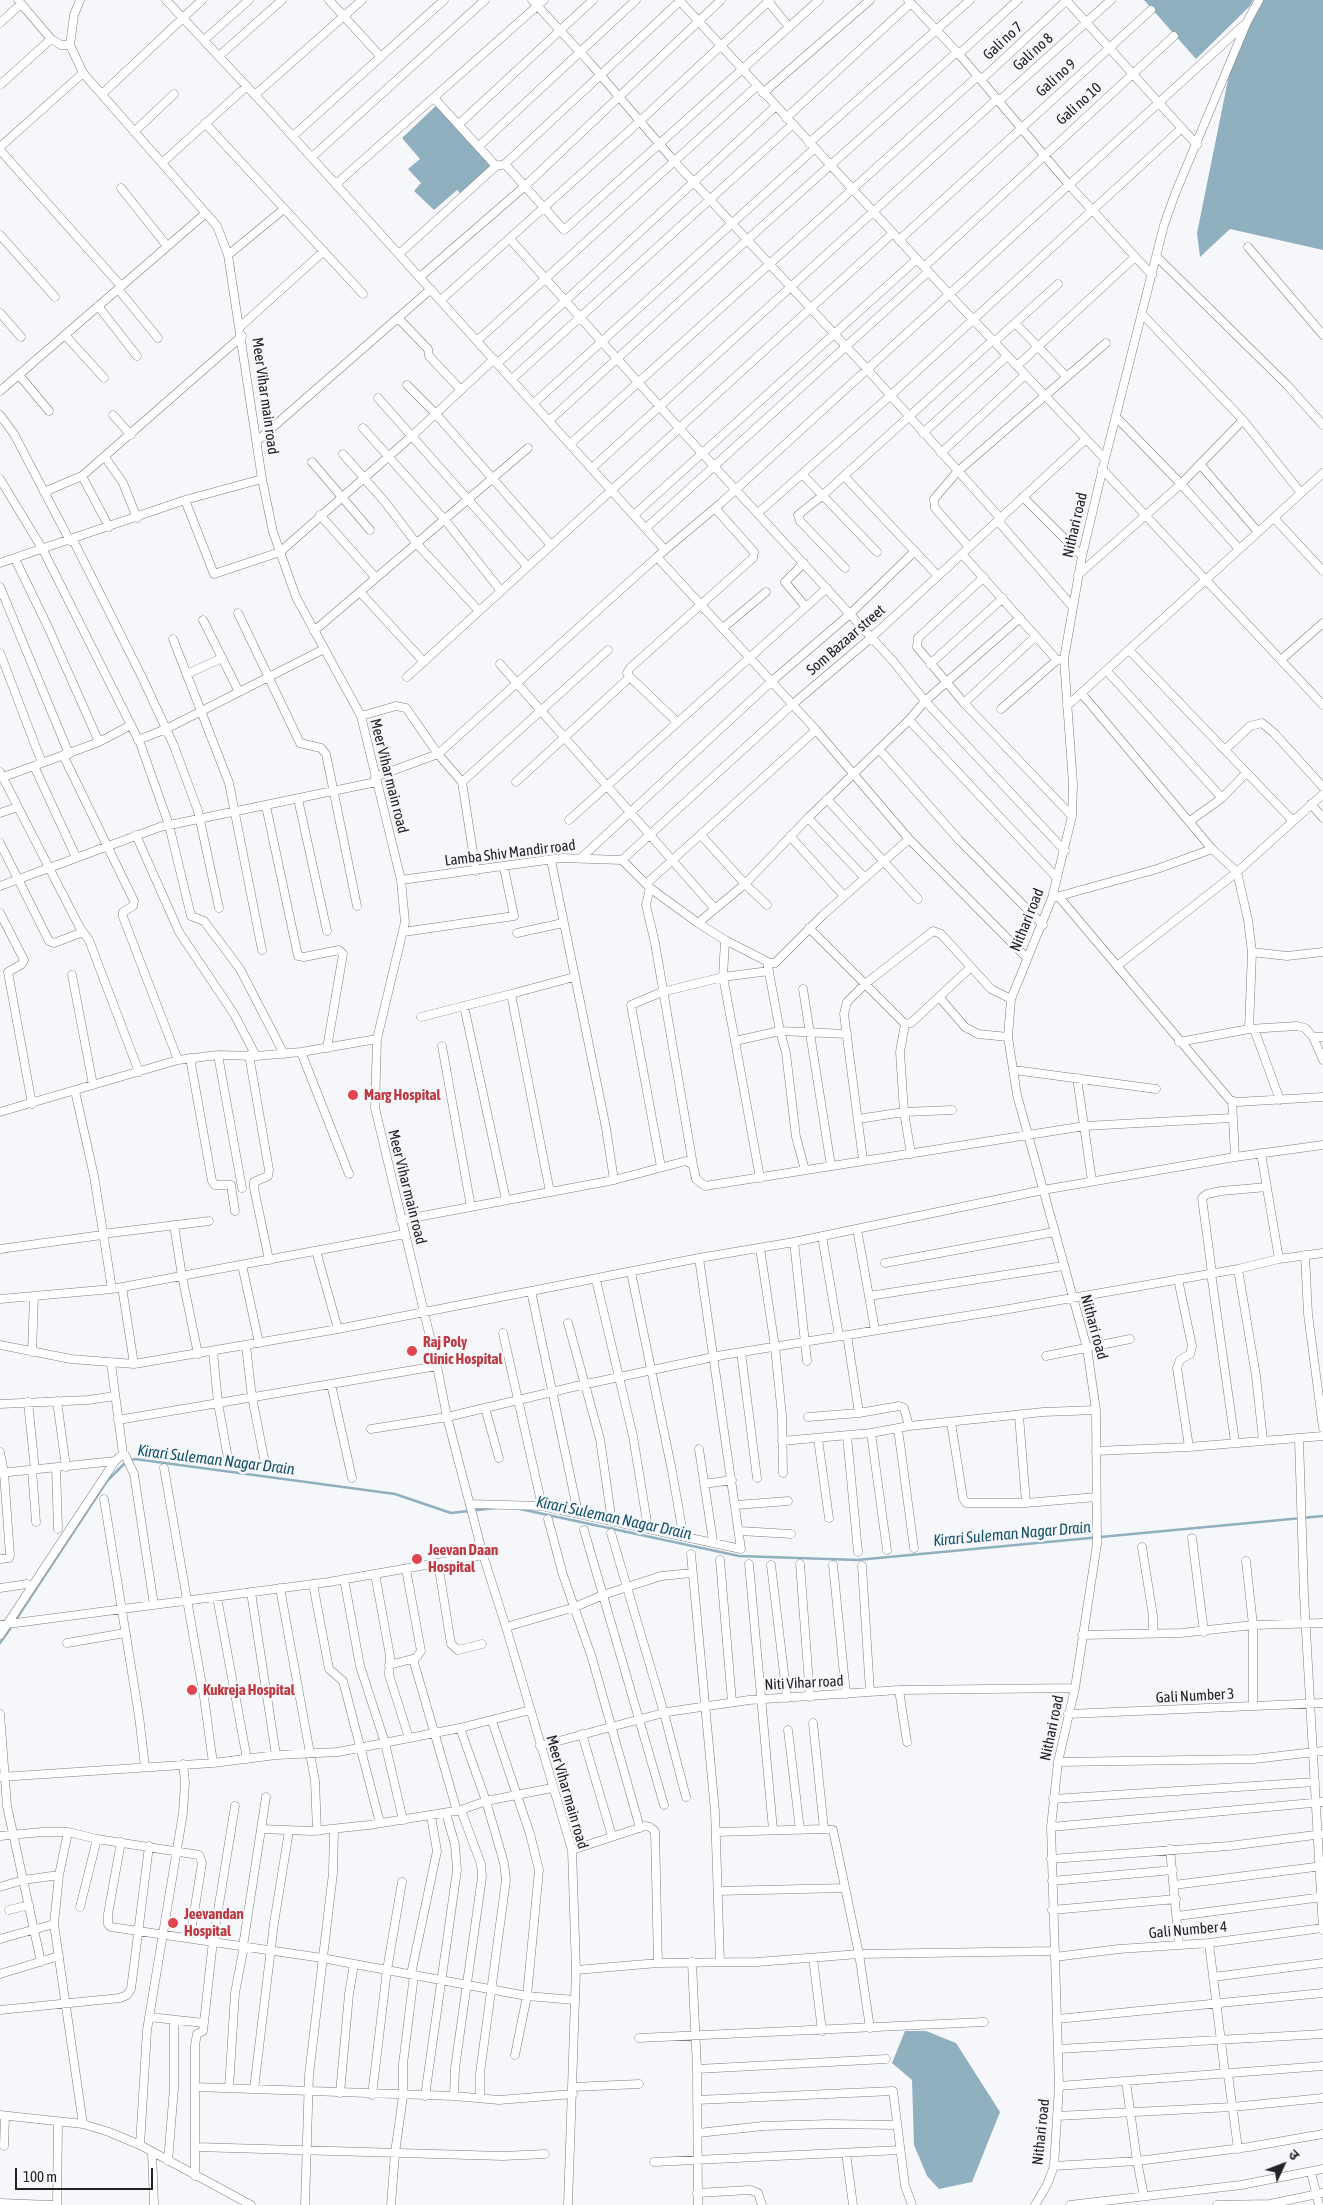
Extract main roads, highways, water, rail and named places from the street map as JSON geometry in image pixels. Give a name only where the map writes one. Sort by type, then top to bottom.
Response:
[{"type":"water","points":[[1144,0],[1253,0],[1250,6],[1196,59]]},
{"type":"water","points":[[1259,0],[1323,0],[1323,250],[1230,229],[1200,257],[1197,233],[1232,60]]},
{"type":"water","points":[[439,103],[495,165],[462,195],[457,190],[434,210],[414,191],[421,183],[408,169],[420,159],[402,138]]},
{"type":"water","points":[[905,2031],[926,2031],[956,2043],[1000,2112],[972,2182],[939,2189],[927,2176],[914,2145],[912,2080],[892,2063]]},
{"type":"waterway","name":"Kirari Suleman Nagar Drain","points":[[15,1621],[107,1481],[126,1462],[135,1459],[395,1494],[451,1513],[495,1508]]},
{"type":"waterway","name":"Kirari Suleman Nagar Drain","points":[[520,1509],[739,1556],[857,1560],[1323,1516]]},
{"type":"waterway","name":"Kirari Suleman Nagar Drain","points":[[0,1643],[12,1626]]},
{"type":"place","name":"Marg Hospital","points":[[353,1095]]},
{"type":"place","name":"Raj Poly Clinic Hospital","points":[[412,1351]]},
{"type":"place","name":"Jeevan Daan Hospital","points":[[417,1559]]},
{"type":"place","name":"Kukreja Hospital","points":[[192,1690]]},
{"type":"place","name":"Jeevandan Hospital","points":[[173,1923]]}]
